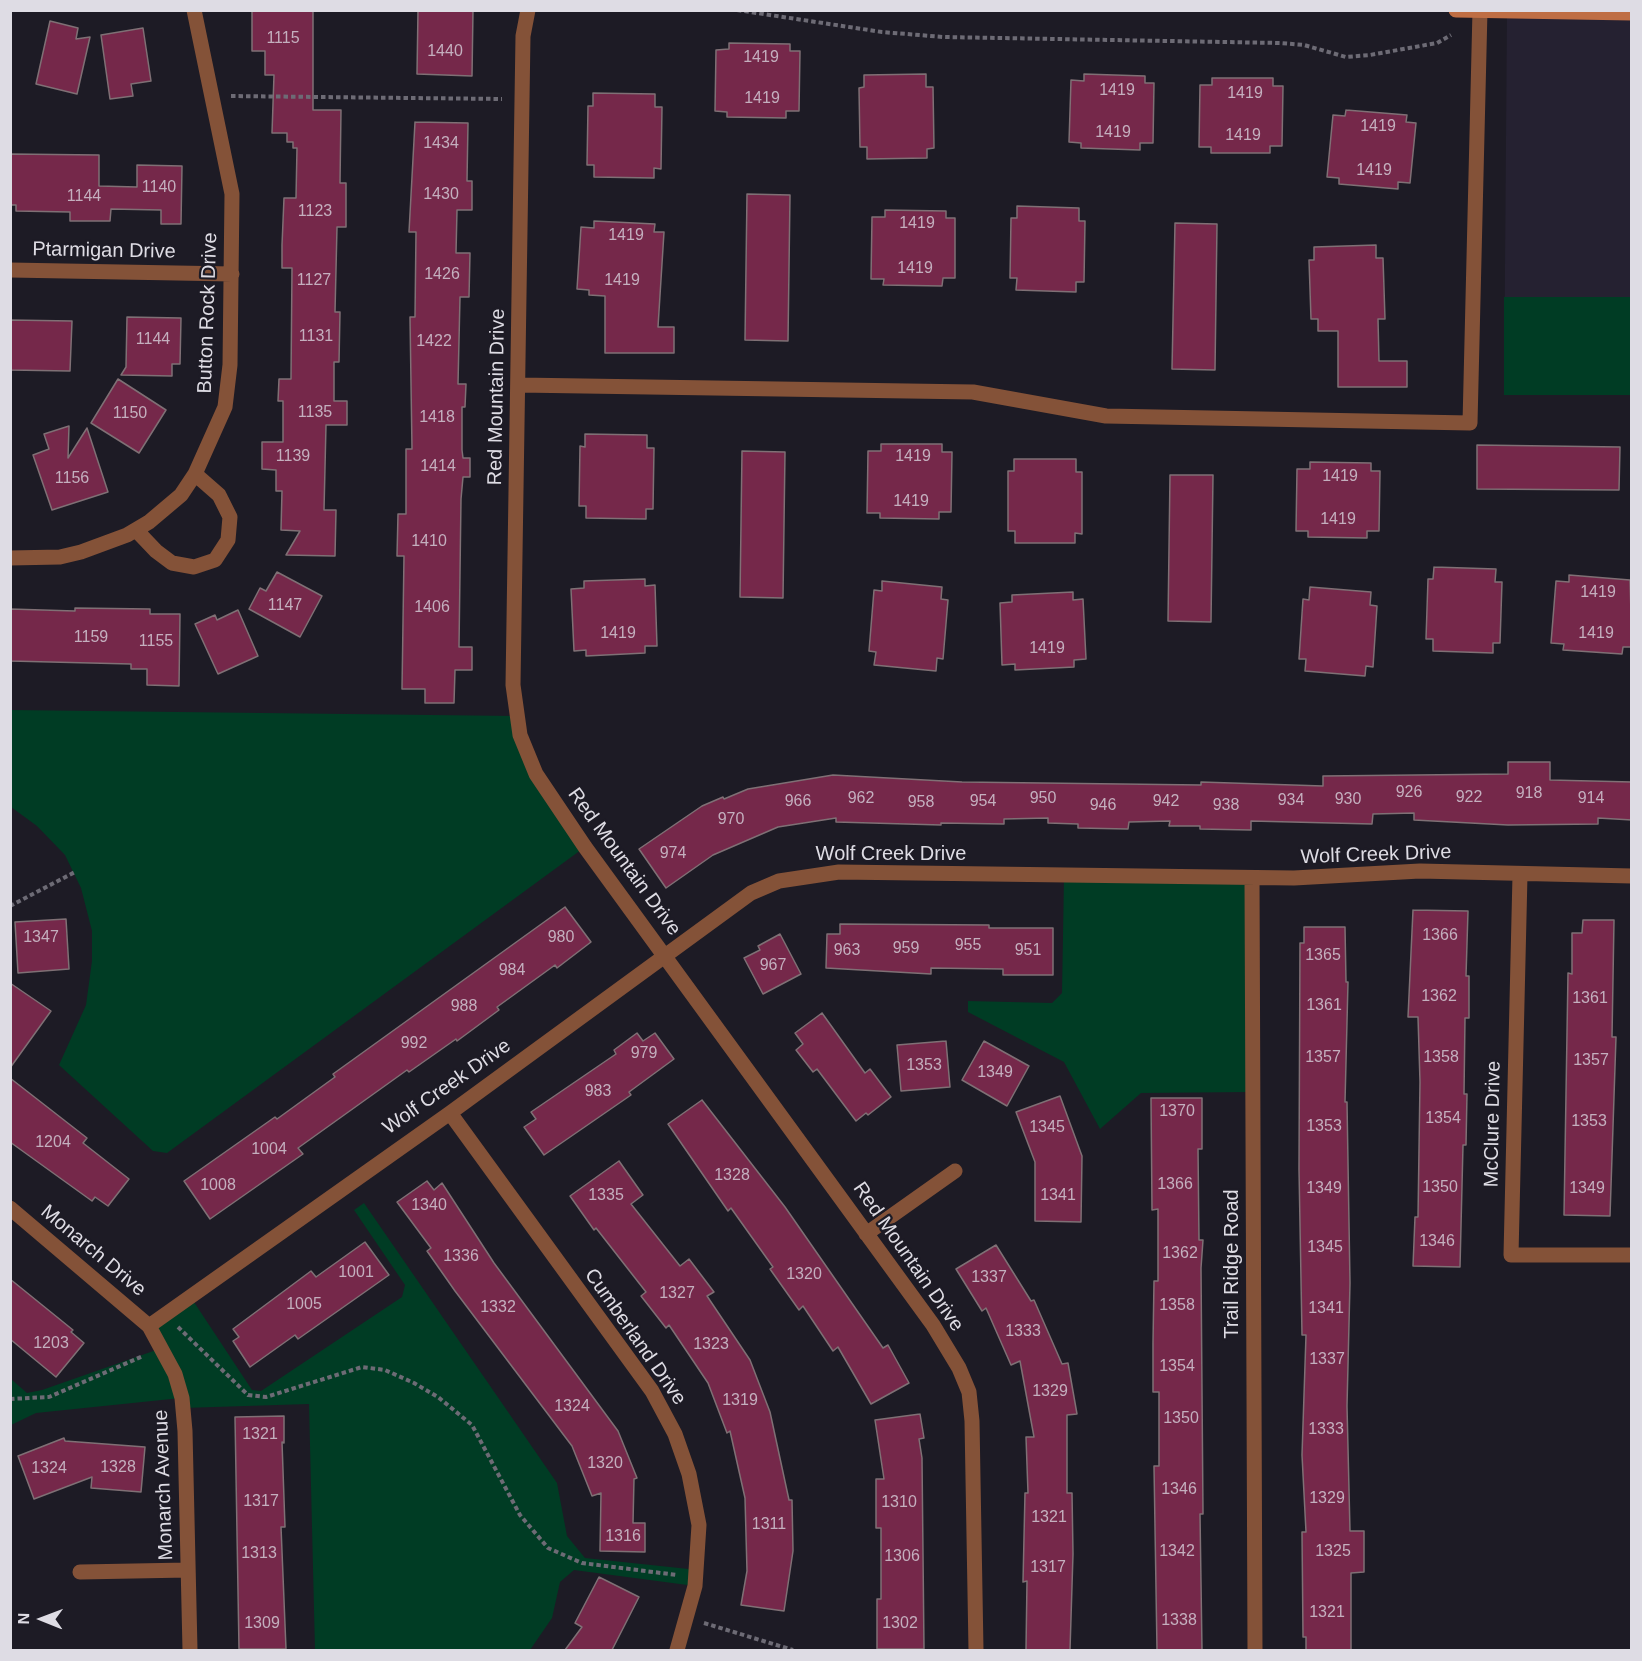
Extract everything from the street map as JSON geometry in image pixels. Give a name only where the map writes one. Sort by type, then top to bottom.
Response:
[{"type":"street","name":"Button Rock Drive","points":[[10,558],[60,557],[106,544],[136,530],[167,509],[195,474],[216,432],[229,386],[232,194],[194,10]]},
{"type":"street","name":"Red Mountain Drive","points":[[528,10],[523,36],[513,685],[520,735],[536,774],[548,793],[933,1325],[959,1368],[969,1392],[972,1421],[976,1650]]},
{"type":"street","points":[[1456,10],[1632,13]]},
{"type":"street","points":[[519,385],[973,392],[1117,416],[1470,423],[1480,11]]},
{"type":"street","name":"Ptarmigan Drive","points":[[10,270],[232,274]]},
{"type":"street","points":[[136,530],[156,551],[172,563],[200,567],[215,560],[228,540],[230,517],[219,495],[195,474]]},
{"type":"street","name":"Wolf Creek Drive","points":[[149,1326],[450,1113],[752,893],[779,881],[810,874],[839,872],[1252,878],[1420,871],[1632,876]]},
{"type":"street","name":"McClure Drive","points":[[1520,875],[1511,1255],[1632,1255]]},
{"type":"street","name":"Trail Ridge Road","points":[[1252,878],[1255,1650]]},
{"type":"street","name":"Cumberland Drive","points":[[450,1113],[660,1404],[678,1441],[694,1491],[699,1525],[697,1578],[689,1618],[677,1650]]},
{"type":"street","points":[[867,1234],[955,1172]]},
{"type":"street","name":"Monarch Drive","points":[[10,1208],[149,1326]]},
{"type":"street","name":"Monarch Avenue","points":[[149,1326],[163,1347],[175,1374],[183,1408],[189,1650]]},
{"type":"street","points":[[80,1572],[188,1570]]},
{"type":"path","points":[[737,10],[882,32],[933,37],[1280,43],[1304,45],[1346,57],[1370,56],[1437,43],[1451,35]]},
{"type":"path","points":[[212,96],[522,100]]},
{"type":"path","points":[[10,906],[75,872]]},
{"type":"path","points":[[165,1314],[248,1395],[266,1397],[362,1367],[385,1370],[414,1383],[438,1397],[472,1425],[520,1515],[548,1548],[582,1563],[697,1578]]},
{"type":"path","points":[[10,1399],[49,1397],[163,1347]]},
{"type":"path","points":[[689,1618],[793,1650]]},
{"type":"shaded area","points":[[1507,12],[1631,13],[1631,395],[1504,395]]},
{"type":"green space","points":[[1504,297],[1631,297],[1631,395],[1504,395]]},
{"type":"green space","points":[[10,710],[516,716],[520,735],[585,847],[167,1153],[153,1151],[59,1065],[86,1005],[92,961],[92,931],[81,888],[65,855],[37,826],[11,807]]},
{"type":"green space","points":[[1064,877],[1252,878],[1252,1092],[1141,1093],[1100,1129],[1064,1062],[968,1012],[968,1001],[1052,1003],[1062,993]]},
{"type":"green space","points":[[364,1203],[557,1483],[567,1536],[585,1558],[698,1570],[695,1586],[574,1570],[560,1582],[552,1618],[530,1650],[315,1650],[309,1404],[183,1408],[181,1398],[36,1413],[11,1425],[11,1379],[27,1393],[42,1390],[162,1348],[149,1326],[190,1296],[252,1390],[261,1391],[402,1297],[405,1285],[354,1210]]},
{"type":"building","points":[[252,10],[313,10],[313,110],[341,110],[340,183],[346,183],[346,227],[337,227],[335,312],[340,312],[339,362],[334,362],[334,401],[347,401],[347,425],[326,425],[324,510],[336,510],[335,556],[286,555],[300,531],[281,530],[282,491],[276,491],[276,470],[262,469],[262,442],[283,442],[283,401],[278,401],[279,379],[291,379],[292,268],[282,268],[282,245],[284,198],[296,198],[297,148],[293,148],[293,142],[287,142],[287,133],[272,133],[274,75],[265,75],[265,51],[252,51]]},
{"type":"building","points":[[418,10],[473,10],[472,76],[417,74]]},
{"type":"building","points":[[50,21],[78,28],[76,39],[90,37],[77,94],[36,84]]},
{"type":"building","points":[[143,28],[151,81],[131,84],[133,96],[110,99],[101,35]]},
{"type":"building","points":[[729,43],[790,44],[790,51],[800,51],[799,111],[786,111],[786,118],[727,117],[727,112],[715,111],[716,50],[729,49]]},
{"type":"building","points":[[926,74],[926,87],[933,87],[934,148],[927,149],[927,158],[867,159],[867,147],[860,147],[859,88],[864,87],[864,75]]},
{"type":"building","points":[[1084,74],[1145,76],[1145,83],[1154,83],[1153,143],[1140,143],[1140,150],[1081,148],[1081,143],[1069,142],[1071,80],[1084,81]]},
{"type":"building","points":[[1212,78],[1273,78],[1273,86],[1283,86],[1282,146],[1270,146],[1270,153],[1211,153],[1211,147],[1199,147],[1200,85],[1212,85]]},
{"type":"building","points":[[593,93],[655,94],[655,107],[662,107],[661,169],[654,168],[654,178],[594,177],[594,165],[587,165],[588,106],[593,106]]},
{"type":"building","points":[[1346,110],[1407,115],[1406,122],[1416,123],[1410,183],[1398,182],[1398,189],[1339,184],[1339,178],[1327,177],[1333,115],[1345,116]]},
{"type":"building","points":[[415,122],[468,123],[467,181],[472,181],[472,210],[457,210],[456,253],[470,253],[469,297],[460,297],[458,384],[466,384],[465,407],[462,407],[462,450],[463,458],[470,458],[470,477],[463,477],[461,499],[459,647],[472,647],[472,670],[455,670],[454,703],[425,703],[425,689],[402,689],[404,556],[397,556],[398,514],[406,514],[406,449],[412,449],[410,317],[415,317],[416,232],[409,232]]},
{"type":"building","points":[[10,154],[99,155],[99,186],[137,187],[137,165],[182,166],[181,224],[161,224],[161,210],[111,209],[110,221],[70,221],[70,212],[16,211],[16,205],[10,205]]},
{"type":"building","points":[[747,194],[790,195],[788,341],[745,340]]},
{"type":"building","points":[[1017,206],[1079,208],[1079,221],[1085,221],[1084,282],[1076,282],[1076,292],[1016,290],[1017,278],[1010,278],[1011,218],[1017,218]]},
{"type":"building","points":[[885,210],[946,211],[946,218],[955,218],[955,278],[943,278],[942,286],[883,285],[884,279],[871,279],[872,217],[885,217]]},
{"type":"building","points":[[594,221],[655,224],[654,232],[664,232],[658,327],[674,327],[674,353],[605,353],[605,296],[589,295],[589,290],[577,289],[581,227],[594,228]]},
{"type":"building","points":[[1175,223],[1217,224],[1215,370],[1172,369]]},
{"type":"building","points":[[1376,245],[1376,258],[1383,258],[1385,319],[1378,319],[1379,361],[1407,361],[1407,387],[1338,387],[1338,331],[1318,331],[1318,319],[1311,319],[1309,260],[1314,260],[1314,247]]},
{"type":"building","points":[[127,317],[181,318],[180,364],[172,364],[172,376],[121,375],[126,367]]},
{"type":"building","points":[[10,320],[72,321],[70,371],[10,370]]},
{"type":"building","points":[[118,379],[166,410],[139,453],[91,423]]},
{"type":"building","points":[[69,426],[68,458],[87,428],[108,492],[52,510],[33,455],[49,449],[44,434]]},
{"type":"building","points":[[585,434],[647,435],[647,448],[654,448],[653,509],[646,509],[646,519],[586,518],[586,506],[579,506],[580,446],[585,447]]},
{"type":"building","points":[[881,444],[942,444],[942,452],[952,452],[951,512],[939,512],[939,519],[880,518],[880,513],[867,513],[868,451],[881,451]]},
{"type":"building","points":[[1477,445],[1620,447],[1619,490],[1477,489]]},
{"type":"building","points":[[742,451],[785,452],[783,598],[740,597]]},
{"type":"building","points":[[1014,459],[1076,459],[1076,472],[1082,472],[1082,534],[1075,533],[1075,543],[1015,543],[1015,531],[1008,531],[1008,471],[1014,471]]},
{"type":"building","points":[[1310,462],[1371,463],[1371,471],[1380,471],[1379,531],[1367,531],[1367,538],[1308,537],[1308,531],[1296,531],[1297,469],[1310,469]]},
{"type":"building","points":[[1170,475],[1213,475],[1211,622],[1168,621]]},
{"type":"building","points":[[1434,567],[1496,569],[1495,582],[1502,582],[1500,643],[1493,643],[1493,653],[1433,651],[1433,639],[1426,639],[1428,579],[1433,579]]},
{"type":"building","points":[[277,572],[322,596],[300,637],[249,609],[260,588],[266,591]]},
{"type":"building","points":[[1569,575],[1630,580],[1632,647],[1623,647],[1622,654],[1563,650],[1564,644],[1551,643],[1556,581],[1569,582]]},
{"type":"building","points":[[645,579],[645,586],[655,585],[657,646],[645,646],[645,653],[586,656],[586,650],[574,651],[571,589],[584,588],[584,581]]},
{"type":"building","points":[[882,581],[942,587],[941,599],[948,600],[943,659],[937,658],[936,671],[874,665],[876,652],[869,651],[874,590],[882,591]]},
{"type":"building","points":[[1310,587],[1371,592],[1370,605],[1377,606],[1373,667],[1366,666],[1365,676],[1305,671],[1306,659],[1299,659],[1303,599],[1309,600]]},
{"type":"building","points":[[1073,592],[1073,600],[1083,599],[1086,659],[1074,660],[1074,667],[1015,670],[1015,664],[1002,665],[1000,603],[1012,602],[1012,595]]},
{"type":"building","points":[[75,608],[150,609],[150,614],[180,614],[179,686],[147,685],[147,669],[131,669],[131,664],[10,661],[10,609],[75,611]]},
{"type":"building","points":[[238,610],[258,656],[218,674],[195,624],[215,615],[217,620]]},
{"type":"building","points":[[1508,762],[1550,762],[1550,780],[1632,782],[1632,820],[1598,818],[1598,824],[1508,825],[1414,820],[1414,813],[1373,814],[1372,824],[1251,821],[1251,830],[1169,826],[1170,821],[1129,822],[1128,829],[1078,828],[1078,824],[1048,823],[1048,818],[1004,819],[1004,824],[941,823],[941,825],[836,822],[836,818],[778,827],[713,855],[666,888],[639,849],[702,806],[723,797],[724,799],[748,789],[833,775],[962,782],[1201,785],[1201,782],[1323,786],[1323,776],[1508,774]]},
{"type":"building","points":[[565,907],[591,942],[557,968],[555,965],[497,1007],[499,1010],[457,1041],[456,1039],[409,1072],[407,1070],[298,1148],[303,1154],[210,1219],[184,1181],[275,1117],[277,1119],[335,1077],[333,1074]]},
{"type":"building","points":[[1413,910],[1468,911],[1466,976],[1469,976],[1469,1018],[1465,1018],[1466,1145],[1463,1145],[1460,1267],[1413,1266],[1415,1217],[1418,1217],[1420,1082],[1418,1017],[1408,1017]]},
{"type":"building","points":[[66,919],[69,969],[18,973],[15,922]]},
{"type":"building","points":[[1583,920],[1614,920],[1612,1037],[1616,1037],[1610,1216],[1564,1215],[1568,973],[1572,974],[1572,933],[1582,933]]},
{"type":"building","points":[[840,924],[1053,928],[1053,975],[1003,975],[1003,969],[931,968],[931,974],[826,968],[827,934],[840,934]]},
{"type":"building","points":[[1304,927],[1345,927],[1346,982],[1348,982],[1345,1102],[1347,1102],[1350,1283],[1347,1406],[1350,1531],[1364,1531],[1364,1572],[1351,1573],[1351,1650],[1306,1650],[1306,1637],[1303,1637],[1302,1532],[1306,1532],[1302,1455],[1306,1335],[1302,1335],[1299,1169],[1300,943],[1304,943]]},
{"type":"building","points":[[780,934],[801,974],[763,994],[744,958],[760,950],[758,946]]},
{"type":"building","points":[[10,983],[51,1011],[10,1068]]},
{"type":"building","points":[[822,1013],[865,1073],[870,1069],[891,1097],[868,1115],[866,1113],[856,1121],[817,1069],[813,1072],[796,1050],[803,1044],[795,1033]]},
{"type":"building","points":[[637,1033],[643,1041],[655,1033],[674,1059],[629,1092],[631,1095],[544,1155],[524,1127],[536,1119],[531,1112],[616,1054],[614,1050]]},
{"type":"building","points":[[946,1041],[950,1087],[901,1091],[897,1045]]},
{"type":"building","points":[[984,1041],[1029,1066],[1007,1106],[962,1080]]},
{"type":"building","points":[[10,1078],[87,1138],[83,1143],[129,1179],[108,1206],[95,1197],[92,1201],[10,1142]]},
{"type":"building","points":[[1060,1096],[1082,1156],[1081,1222],[1035,1221],[1035,1162],[1016,1112]]},
{"type":"building","points":[[1151,1098],[1202,1098],[1202,1149],[1198,1149],[1199,1240],[1203,1240],[1201,1268],[1203,1514],[1200,1514],[1202,1650],[1157,1650],[1154,1466],[1159,1466],[1159,1392],[1153,1392],[1153,1343],[1154,1281],[1158,1281],[1158,1209],[1152,1210]]},
{"type":"building","points":[[702,1100],[785,1207],[883,1348],[888,1345],[909,1383],[871,1404],[838,1347],[833,1351],[803,1306],[799,1310],[770,1269],[773,1267],[731,1208],[728,1211],[668,1124]]},
{"type":"building","points":[[619,1161],[643,1195],[631,1204],[680,1266],[689,1259],[714,1292],[707,1296],[750,1360],[770,1412],[789,1500],[792,1500],[793,1551],[784,1611],[741,1605],[747,1571],[745,1498],[730,1431],[727,1433],[708,1383],[669,1325],[666,1328],[641,1296],[646,1292],[596,1228],[594,1230],[570,1196]]},
{"type":"building","points":[[427,1181],[434,1190],[442,1183],[494,1263],[618,1431],[637,1478],[634,1479],[633,1523],[645,1523],[645,1552],[600,1551],[601,1493],[592,1496],[572,1446],[455,1291],[427,1251],[431,1248],[397,1202]]},
{"type":"building","points":[[365,1242],[389,1275],[298,1339],[295,1335],[250,1367],[233,1341],[239,1337],[233,1329],[311,1271],[316,1277]]},
{"type":"building","points":[[996,1245],[1031,1301],[1034,1300],[1062,1364],[1068,1363],[1077,1414],[1067,1415],[1067,1493],[1072,1493],[1073,1554],[1070,1650],[1026,1650],[1027,1581],[1023,1582],[1025,1493],[1028,1493],[1026,1437],[1034,1437],[1020,1361],[1011,1365],[986,1308],[982,1311],[956,1269]]},
{"type":"building","points":[[10,1279],[73,1330],[71,1332],[84,1343],[56,1377],[10,1339]]},
{"type":"building","points":[[920,1414],[924,1438],[919,1439],[922,1458],[924,1649],[877,1649],[877,1599],[881,1599],[881,1528],[876,1528],[876,1479],[884,1479],[875,1420]]},
{"type":"building","points":[[284,1416],[284,1443],[282,1442],[285,1527],[281,1527],[286,1649],[239,1649],[235,1417]]},
{"type":"building","points":[[64,1438],[65,1441],[145,1447],[141,1492],[91,1488],[92,1477],[34,1499],[18,1456]]},
{"type":"building","points":[[599,1577],[639,1597],[612,1650],[565,1650],[582,1627],[575,1623]]}]
